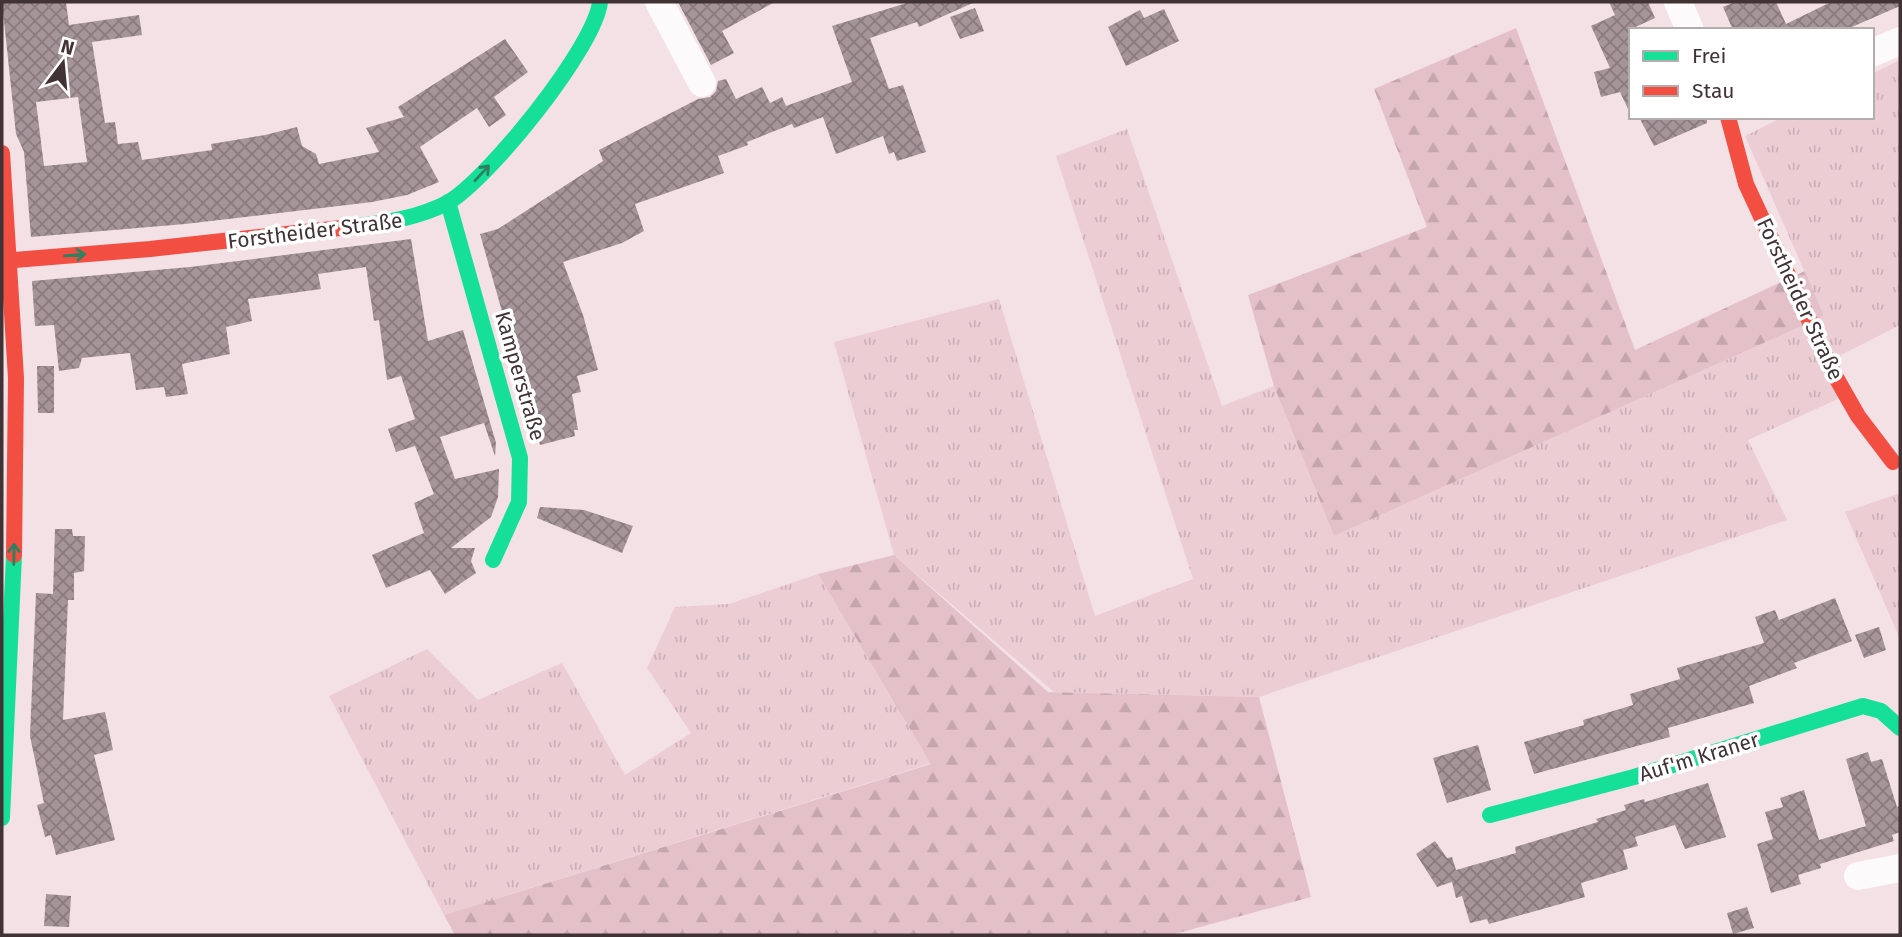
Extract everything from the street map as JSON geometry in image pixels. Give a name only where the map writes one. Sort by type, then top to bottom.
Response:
[{"type":"street","name":"Forstheider Straße","points":[[4,261],[220,243],[411,219],[448,202],[468,188],[527,124],[584,41],[600,10],[600,2]]},
{"type":"street","points":[[659,2],[702,83]]},
{"type":"street","points":[[1678,2],[1689,28]]},
{"type":"street","points":[[1874,52],[1900,41]]},
{"type":"street","name":"Forstheider Straße","points":[[1734,119],[1746,184],[1834,374],[1858,416],[1893,462]]},
{"type":"street","points":[[2,153],[4,261],[16,377],[14,611],[2,818]]},
{"type":"street","name":"Kamperstraße","points":[[448,202],[517,438],[524,476],[513,524],[493,560]]},
{"type":"street","name":"Auf'm Kraner","points":[[1490,815],[1634,777],[1863,706],[1881,711],[1900,728]]},
{"type":"street","points":[[1858,876],[1900,868]]},
{"type":"green space","points":[[1516,28],[1635,350],[1805,271],[1824,316],[1334,536],[1274,386],[1248,295],[1427,227],[1374,89]]},
{"type":"green space","points":[[1900,60],[1900,325],[1841,355],[1838,399],[1748,440],[1787,520],[1259,697],[1054,692],[894,555],[834,342],[999,299],[1095,616],[1193,579],[1056,156],[1127,129],[1222,406],[1274,386],[1334,536],[1824,316],[1745,136],[1779,119],[1874,119],[1874,73]]},
{"type":"green space","points":[[1900,493],[1900,639],[1845,512]]},
{"type":"green space","points":[[894,555],[1048,692],[1259,697],[1311,897],[1171,935],[455,935],[444,915],[931,764],[818,574]]},
{"type":"green space","points":[[818,574],[932,763],[444,915],[329,696],[427,649],[478,700],[562,663],[625,775],[691,733],[647,668],[675,607],[729,604]]},
{"type":"building","points":[[2,2],[66,2],[69,25],[139,15],[142,35],[92,42],[105,123],[115,122],[118,144],[138,142],[142,160],[212,150],[211,144],[297,127],[302,146],[316,154],[319,164],[379,152],[366,128],[404,117],[398,107],[505,39],[528,72],[494,97],[506,115],[489,127],[477,108],[420,147],[439,182],[407,195],[372,202],[185,224],[31,237],[24,152],[16,134]],"holes":[[[78,97],[87,162],[44,166],[36,102]]]},
{"type":"building","points":[[678,2],[775,2],[722,31],[734,53],[711,65]]},
{"type":"building","points":[[910,2],[975,2],[919,27],[917,22],[870,38],[889,89],[903,85],[926,152],[897,161],[894,152],[889,154],[883,136],[836,154],[823,117],[794,128],[792,124],[718,156],[724,173],[635,204],[644,231],[622,243],[563,262],[583,315],[598,370],[577,376],[581,392],[572,394],[578,430],[574,430],[575,436],[540,445],[480,234],[498,229],[603,161],[599,150],[698,99],[710,97],[716,91],[718,81],[726,79],[736,99],[762,87],[770,103],[782,97],[786,106],[852,82],[832,26]]},
{"type":"building","points":[[1609,2],[1648,2],[1655,18],[1629,28],[1629,111],[1620,92],[1601,97],[1594,72],[1610,68],[1591,26],[1615,15]]},
{"type":"building","points":[[1735,2],[1776,2],[1786,24],[1831,2],[1900,2],[1900,6],[1850,28],[1732,28],[1723,7]]},
{"type":"building","points":[[975,8],[984,31],[960,39],[950,17]]},
{"type":"building","points":[[1164,9],[1179,41],[1126,66],[1108,27],[1140,10],[1144,18]]},
{"type":"building","points":[[1640,119],[1707,119],[1707,123],[1654,146]]},
{"type":"building","points":[[411,239],[428,341],[463,330],[496,443],[495,456],[484,423],[440,437],[455,479],[499,469],[498,497],[491,517],[451,548],[475,548],[471,561],[476,573],[445,594],[430,570],[386,588],[372,555],[424,533],[414,503],[434,494],[415,446],[396,452],[388,429],[415,419],[401,376],[387,380],[379,320],[374,321],[366,267],[318,274],[321,289],[248,299],[252,321],[226,327],[230,354],[182,364],[188,394],[166,397],[164,387],[136,390],[130,353],[82,358],[79,368],[59,371],[54,325],[35,326],[32,281],[190,267]]},
{"type":"building","points":[[37,366],[54,366],[54,413],[38,413]]},
{"type":"building","points":[[540,507],[584,510],[633,526],[622,553],[537,518]]},
{"type":"building","points":[[55,529],[72,529],[73,536],[85,536],[84,571],[74,573],[74,600],[68,600],[63,720],[105,712],[113,750],[94,755],[115,840],[56,855],[51,835],[45,837],[37,805],[44,803],[30,736],[36,593],[53,594]]},
{"type":"building","points":[[1835,598],[1852,641],[1794,663],[1797,668],[1749,686],[1754,703],[1668,728],[1670,737],[1534,774],[1524,742],[1584,725],[1583,720],[1633,705],[1630,694],[1680,679],[1677,668],[1764,643],[1755,617],[1775,610],[1779,620]]},
{"type":"building","points":[[1879,627],[1886,650],[1864,658],[1855,635]]},
{"type":"building","points":[[1478,745],[1491,790],[1447,803],[1433,758]]},
{"type":"building","points":[[1868,752],[1871,762],[1882,759],[1897,807],[1900,806],[1900,832],[1892,835],[1894,841],[1820,864],[1821,868],[1798,875],[1801,884],[1771,893],[1757,844],[1773,839],[1765,812],[1783,807],[1780,798],[1804,790],[1819,840],[1866,826],[1846,759]]},
{"type":"building","points":[[1708,783],[1726,837],[1685,849],[1675,825],[1635,837],[1638,846],[1623,850],[1628,869],[1581,883],[1585,897],[1489,924],[1487,919],[1470,923],[1462,896],[1456,898],[1452,882],[1437,887],[1416,854],[1435,841],[1447,858],[1452,857],[1456,870],[1516,853],[1515,847],[1598,822],[1596,819],[1626,810],[1624,805],[1644,799],[1645,802]]},
{"type":"building","points":[[46,894],[71,896],[69,927],[44,926]]},
{"type":"building","points":[[1747,907],[1754,928],[1733,934],[1727,913]]},
{"type":"traffic: fast","points":[[359,226],[426,212],[447,203],[465,190],[512,141],[560,79],[594,23],[600,2]]},
{"type":"traffic: fast","points":[[448,202],[520,458],[519,502],[493,560]]},
{"type":"traffic: fast","points":[[2,818],[14,555]]},
{"type":"traffic: fast","points":[[1490,815],[1634,777],[1863,706],[1881,711],[1900,728]]},
{"type":"traffic: jam","points":[[1729,119],[1746,184],[1834,374],[1858,416],[1893,462]]},
{"type":"traffic: jam","points":[[2,153],[16,378],[14,555]]},
{"type":"traffic: jam","points":[[2,261],[150,249],[359,226]]}]
